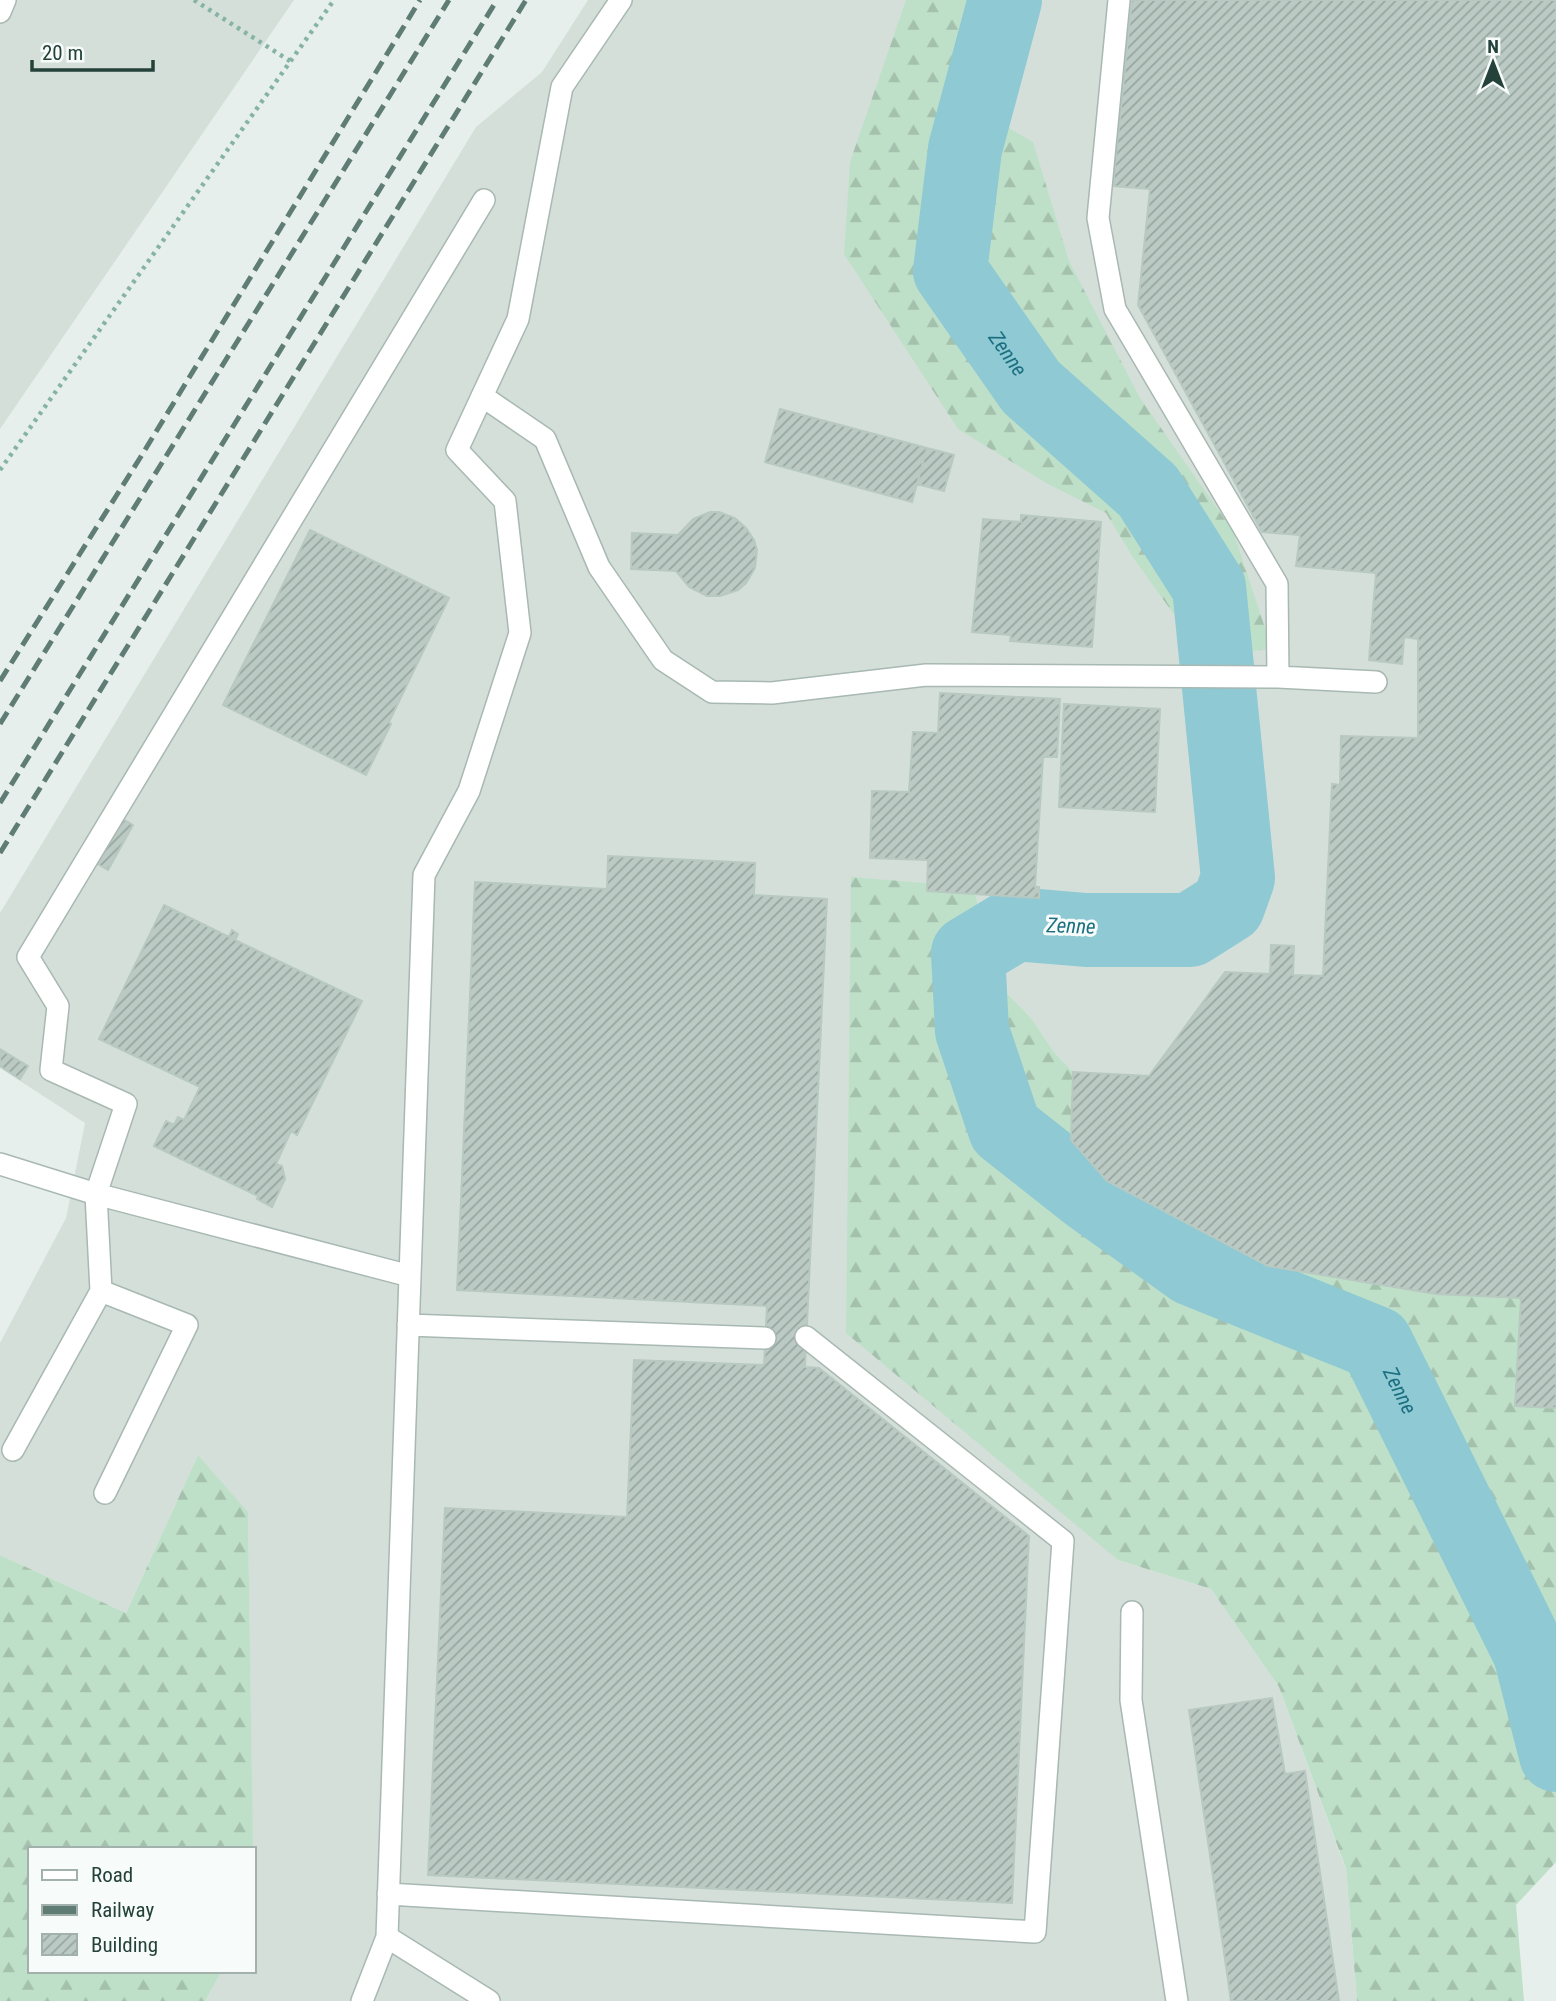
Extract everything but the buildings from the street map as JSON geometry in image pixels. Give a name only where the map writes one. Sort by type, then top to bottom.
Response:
[{"type":"street","points":[[0,12],[5,0]]},
{"type":"street","points":[[362,2001],[387,1937],[424,875],[469,791],[520,633],[505,501],[457,450],[518,319],[562,87],[621,0]]},
{"type":"street","points":[[1119,0],[1098,218],[1115,309],[1277,584],[1278,677]]},
{"type":"street","points":[[13,1450],[101,1291],[96,1194],[126,1104],[51,1070],[58,1006],[28,957],[484,200]]},
{"type":"street","points":[[482,396],[545,439],[599,567],[663,660],[712,692],[772,693],[926,675],[1278,677],[1377,682]]},
{"type":"street","points":[[0,1164],[96,1194],[410,1276]]},
{"type":"street","points":[[101,1291],[187,1325],[105,1493]]},
{"type":"street","points":[[408,1325],[765,1338]]},
{"type":"street","points":[[388,1895],[1035,1931],[1063,1541],[806,1337]]},
{"type":"street","points":[[1132,1612],[1130,1700],[1177,2001]]},
{"type":"street","points":[[387,1937],[489,2001]]},
{"type":"path","points":[[194,0],[291,61]]},
{"type":"path","points":[[0,470],[334,0]]},
{"type":"shaded area","points":[[0,0],[294,0],[0,429]]},
{"type":"shaded area","points":[[588,0],[1556,0],[1556,1408],[1515,1406],[1268,1266],[1107,1181],[1071,1140],[1073,1072],[1054,1052],[1032,1019],[1003,989],[973,887],[1118,1560],[1211,1589],[1279,1687],[1346,1870],[1357,2001],[205,2001],[221,1973],[256,1973],[256,1847],[252,1847],[248,1513],[198,1455],[126,1613],[0,1555],[0,1343],[66,1218],[85,1123],[0,1068],[0,913],[476,127],[542,72]]},
{"type":"green space","points":[[906,0],[1005,0],[983,113],[1033,142],[1069,261],[1140,398],[1233,531],[1272,649],[1204,656],[1134,559],[1106,513],[1048,484],[958,429],[844,254],[850,162]]},
{"type":"green space","points":[[851,877],[973,887],[1003,989],[1032,1019],[1054,1052],[1073,1072],[1071,1140],[1107,1181],[1268,1266],[1521,1298],[1516,1406],[1556,1408],[1556,1862],[1516,1905],[1524,2001],[1357,2001],[1346,1869],[1279,1687],[1211,1589],[1118,1560],[846,1333]]},
{"type":"green space","points":[[198,1455],[248,1512],[253,1847],[28,1847],[28,1973],[221,1973],[205,2001],[0,2001],[0,1555],[126,1613]]},
{"type":"waterway","name":"Zenne","points":[[1005,0],[965,149],[950,271],[1031,387],[1148,491],[1209,587],[1238,878],[1228,906],[1190,930],[1086,930],[1016,924],[968,953],[972,1031],[1005,1129],[1090,1196],[1192,1269],[1376,1343],[1530,1653],[1556,1755]]},
{"type":"railway","points":[[0,681],[420,0]]},
{"type":"railway","points":[[0,724],[449,0]]},
{"type":"railway","points":[[0,803],[497,0]]},
{"type":"railway","points":[[0,853],[526,0]]}]
